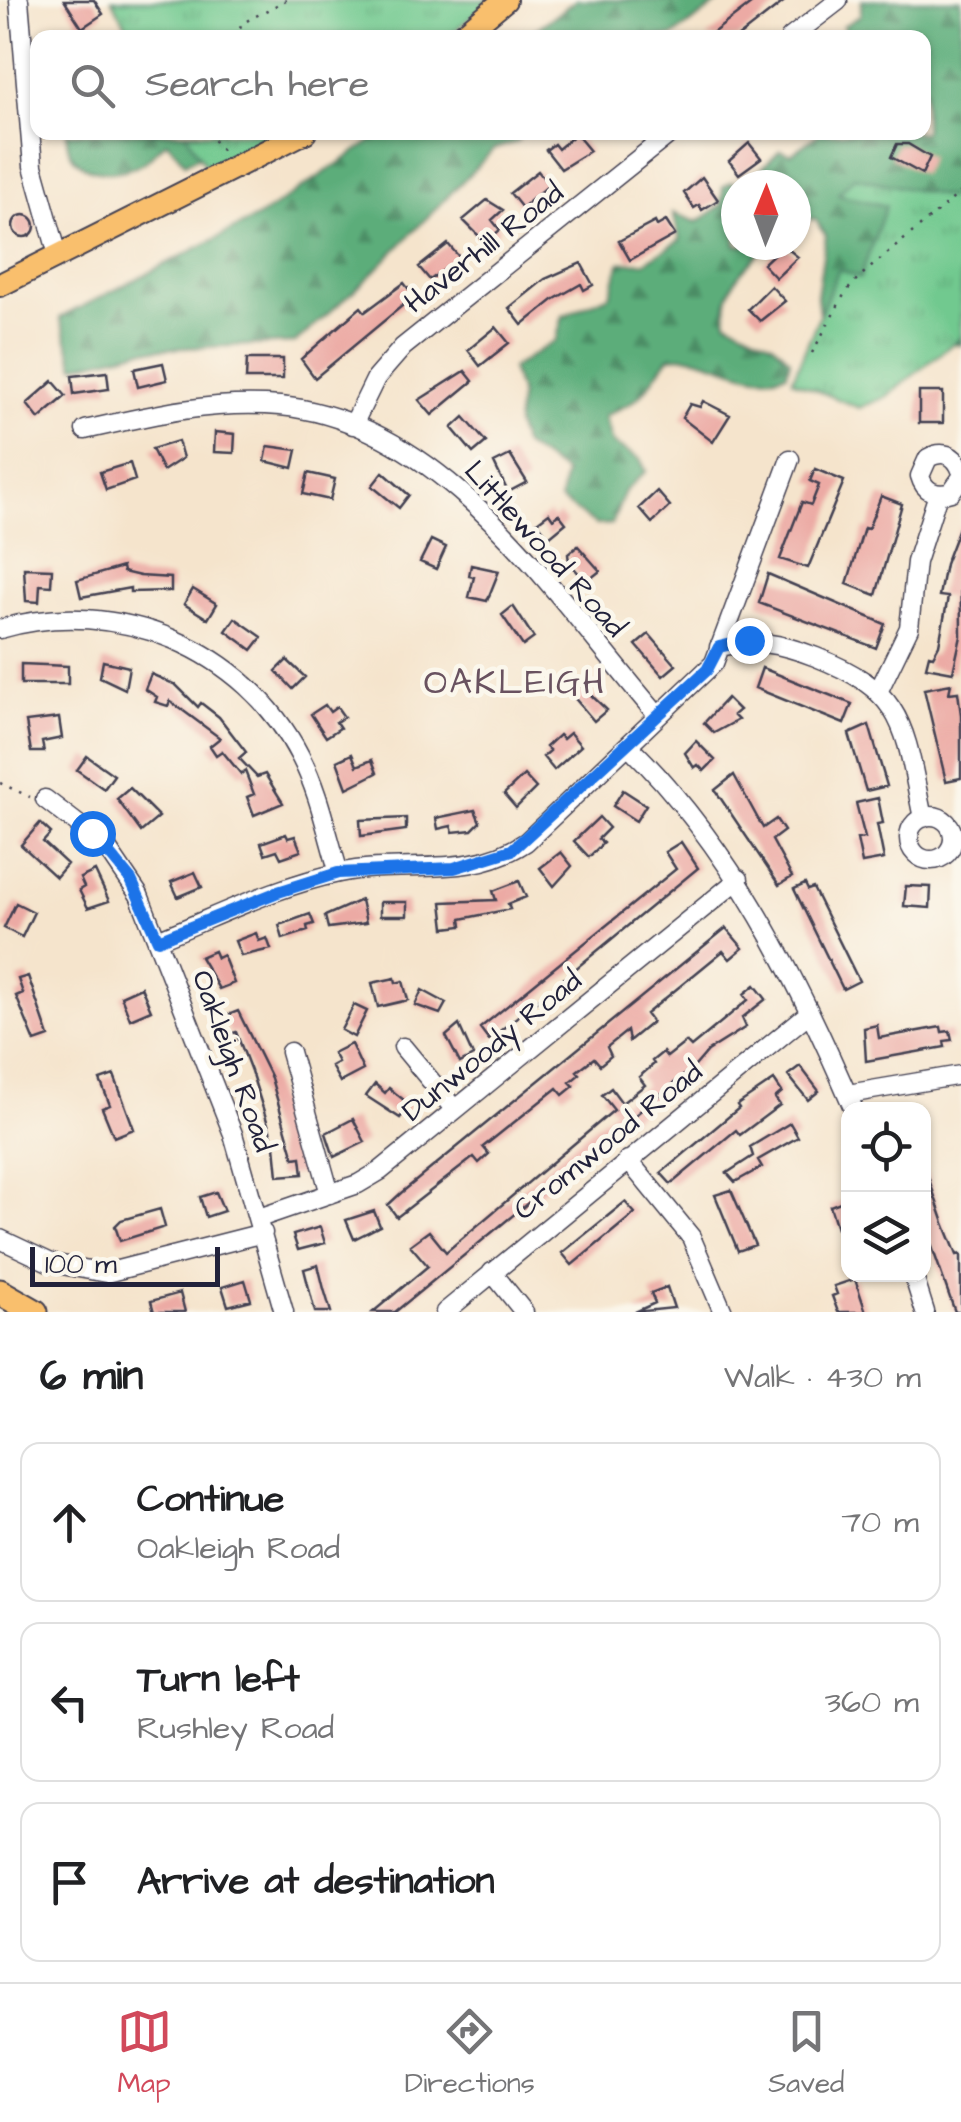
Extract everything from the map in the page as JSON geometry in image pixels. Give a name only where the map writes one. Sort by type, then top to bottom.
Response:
[{"type":"highway","points":[[0,1292],[36,1312]]},
{"type":"main road","points":[[468,30],[505,0]]},
{"type":"main road","points":[[0,284],[289,140]]},
{"type":"street","points":[[20,0],[30,128]]},
{"type":"street","points":[[800,30],[838,0]]},
{"type":"street","points":[[31,140],[33,166],[58,255]]},
{"type":"street","name":"Haverhill Road","points":[[353,425],[376,378],[403,347],[662,140]]},
{"type":"street","name":"Littlewood Road","points":[[85,430],[168,410],[235,405],[283,406],[353,425],[421,460],[470,499],[658,716]]},
{"type":"street","points":[[961,470],[947,454],[928,458],[920,469],[922,482],[938,494],[951,492],[961,478]]},
{"type":"street","points":[[158,940],[278,892],[338,873],[454,868],[497,858],[526,842],[714,663],[790,459]]},
{"type":"street","points":[[879,690],[909,628],[916,562],[938,494]]},
{"type":"street","points":[[0,628],[41,620],[110,620],[174,639],[236,674],[266,706],[300,756],[338,873]]},
{"type":"street","points":[[719,647],[768,640],[850,670],[879,690],[892,704],[905,738],[923,818]]},
{"type":"street","points":[[628,745],[677,793],[739,880],[851,1102],[961,1075]]},
{"type":"street","name":"Oakleigh Road","points":[[44,799],[92,833],[131,880],[233,1134],[284,1312]]},
{"type":"street","name":"Dunwoody Road","points":[[0,1239],[51,1264],[106,1272],[261,1226],[380,1171],[739,880]]},
{"type":"street","name":"Cromwood Road","points":[[445,1312],[808,1014]]},
{"type":"street","points":[[403,1047],[455,1110]]},
{"type":"street","points":[[290,1052],[330,1194]]},
{"type":"street","points":[[628,1160],[691,1237],[723,1312]]},
{"type":"street","points":[[492,1272],[524,1312]]},
{"type":"street","points":[[916,1282],[925,1312]]},
{"type":"path","points":[[240,30],[242,24],[286,0]]},
{"type":"path","points":[[213,140],[234,168]]},
{"type":"path","points":[[812,353],[852,286],[885,252],[961,192]]},
{"type":"path","points":[[0,783],[44,799]]},
{"type":"green space","points":[[112,0],[492,0],[456,30],[129,30]]},
{"type":"green space","points":[[576,0],[720,2],[682,30],[535,30]]},
{"type":"green space","points":[[862,0],[961,0],[961,345],[821,328],[817,296],[826,236],[816,220],[811,219],[811,170],[761,170],[780,150],[791,154],[810,140],[931,140],[931,30],[846,30],[843,26],[860,16]]},
{"type":"green space","points":[[68,140],[201,140],[205,153],[185,163],[167,142],[143,163],[105,172],[82,165],[68,147]]},
{"type":"green space","points":[[190,140],[271,140],[208,171]]},
{"type":"green space","points":[[373,140],[518,140],[494,149],[367,279],[295,343],[142,350],[75,366],[60,318],[262,215]]},
{"type":"green space","points":[[854,177],[961,200],[961,337],[886,397],[859,408],[792,380],[839,269],[860,278],[886,206],[838,194]]},
{"type":"green space","points":[[721,206],[721,260],[753,260],[732,288],[727,321],[774,344],[790,359],[787,373],[756,376],[698,359],[669,357],[637,399],[604,416],[612,443],[640,459],[646,471],[625,491],[612,524],[596,525],[560,500],[565,473],[523,445],[516,425],[520,393],[511,369],[556,340],[563,316],[610,295],[620,263],[645,262],[680,240],[673,213],[697,222]]},
{"type":"building","points":[[64,0],[94,0],[103,14],[82,28]]},
{"type":"building","points":[[756,0],[786,0],[747,30],[717,30]]},
{"type":"building","points":[[569,140],[581,140],[590,151],[561,169],[546,150],[554,144],[558,149]]},
{"type":"building","points":[[749,143],[761,158],[744,170],[736,170],[729,161]]},
{"type":"building","points":[[897,144],[908,144],[930,157],[922,174],[891,157]]},
{"type":"building","points":[[538,171],[549,185],[522,208],[510,193]]},
{"type":"building","points":[[702,177],[718,200],[702,210],[699,205],[694,208],[684,193]]},
{"type":"building","points":[[487,200],[503,210],[492,220],[500,230],[485,242],[463,220]]},
{"type":"building","points":[[24,215],[32,218],[32,234],[24,237],[16,234],[13,226],[16,218]]},
{"type":"building","points":[[666,221],[675,235],[630,260],[619,241],[655,222],[657,226]]},
{"type":"building","points":[[448,244],[460,258],[430,280],[419,267]]},
{"type":"building","points":[[767,260],[795,260],[776,278],[763,264]]},
{"type":"building","points":[[581,263],[593,285],[584,290],[581,284],[522,325],[509,308],[545,279]]},
{"type":"building","points":[[404,283],[414,296],[315,378],[301,359],[361,307],[365,312]]},
{"type":"building","points":[[771,286],[785,301],[760,321],[748,309]]},
{"type":"building","points":[[496,327],[509,343],[480,366],[468,350]]},
{"type":"building","points":[[247,359],[283,359],[283,379],[246,379]]},
{"type":"building","points":[[163,363],[167,380],[138,387],[134,369]]},
{"type":"building","points":[[465,371],[473,381],[432,415],[419,400]]},
{"type":"building","points":[[107,372],[109,389],[74,394],[72,376]]},
{"type":"building","points":[[53,381],[66,396],[39,419],[27,404]]},
{"type":"building","points":[[919,392],[943,392],[943,423],[919,423]]},
{"type":"building","points":[[703,401],[730,415],[713,442],[682,418],[690,404],[700,407]]},
{"type":"building","points":[[464,417],[486,442],[473,453],[452,428]]},
{"type":"building","points":[[215,432],[235,434],[234,453],[214,452]]},
{"type":"building","points":[[178,441],[183,458],[163,471],[152,449]]},
{"type":"building","points":[[268,446],[297,450],[293,468],[265,461]]},
{"type":"building","points":[[510,455],[527,482],[508,492],[494,463]]},
{"type":"building","points":[[130,463],[135,480],[106,490],[100,472]]},
{"type":"building","points":[[815,469],[844,481],[808,568],[780,559],[802,502],[811,505],[819,485],[810,481]]},
{"type":"building","points":[[383,472],[409,495],[399,508],[372,486]]},
{"type":"building","points":[[308,473],[335,479],[330,500],[303,494]]},
{"type":"building","points":[[657,491],[670,506],[652,523],[639,508]]},
{"type":"building","points":[[881,496],[902,504],[876,595],[847,584],[864,528],[868,529]]},
{"type":"building","points":[[549,513],[553,519],[559,514],[566,523],[549,537],[537,522]]},
{"type":"building","points":[[960,525],[961,636],[953,672],[926,667],[929,655],[933,656],[939,645],[948,597],[939,596],[945,564]]},
{"type":"building","points":[[431,540],[446,547],[436,569],[420,562]]},
{"type":"building","points":[[578,546],[600,571],[586,582],[569,562],[568,554]]},
{"type":"building","points":[[471,565],[499,571],[487,601],[469,597],[474,577],[469,576]]},
{"type":"building","points":[[122,567],[123,572],[140,576],[171,578],[171,591],[130,592],[130,588],[81,597],[77,580]]},
{"type":"building","points":[[24,568],[52,569],[51,586],[40,585],[39,602],[26,601]]},
{"type":"building","points":[[768,574],[885,624],[876,648],[759,603]]},
{"type":"building","points":[[193,589],[217,604],[208,619],[184,604]]},
{"type":"building","points":[[513,606],[534,638],[523,646],[502,615]]},
{"type":"building","points":[[235,618],[262,637],[252,650],[226,631]]},
{"type":"building","points":[[649,634],[676,665],[663,676],[636,645]]},
{"type":"building","points":[[287,660],[305,677],[293,689],[276,671]]},
{"type":"building","points":[[103,661],[129,667],[125,689],[100,677]]},
{"type":"building","points":[[21,664],[68,666],[68,684],[21,684]]},
{"type":"building","points":[[762,668],[852,704],[844,724],[755,688]]},
{"type":"building","points":[[151,674],[176,685],[198,707],[201,703],[219,717],[246,752],[239,758],[257,777],[265,774],[283,803],[254,815],[247,797],[254,794],[245,771],[241,774],[222,751],[216,755],[210,746],[220,738],[170,701],[168,706],[155,702],[157,697],[145,689]]},
{"type":"building","points":[[576,681],[607,710],[594,721],[567,689]]},
{"type":"building","points":[[951,684],[949,693],[958,692],[961,715],[961,778],[946,781],[924,689]]},
{"type":"building","points":[[727,698],[739,710],[733,715],[738,720],[714,733],[704,723]]},
{"type":"building","points":[[325,705],[330,712],[337,707],[344,717],[336,722],[340,728],[326,737],[311,714]]},
{"type":"building","points":[[59,718],[62,738],[42,742],[44,752],[31,752],[26,722]]},
{"type":"building","points":[[869,725],[887,786],[866,791],[849,734]]},
{"type":"building","points":[[570,733],[581,746],[554,770],[543,757],[550,751],[546,747],[559,735],[563,739]]},
{"type":"building","points":[[696,741],[715,760],[704,771],[698,765],[694,768],[685,753]]},
{"type":"building","points":[[352,754],[357,766],[372,760],[377,773],[347,788],[337,761]]},
{"type":"building","points":[[87,756],[114,775],[104,789],[77,770]]},
{"type":"building","points":[[524,775],[536,788],[516,808],[504,794]]},
{"type":"building","points":[[734,775],[763,828],[776,819],[784,831],[772,840],[792,877],[779,885],[715,790]]},
{"type":"building","points":[[130,788],[159,817],[141,832],[117,799]]},
{"type":"building","points":[[623,790],[646,805],[636,821],[613,806]]},
{"type":"building","points":[[878,798],[883,823],[877,824],[884,859],[862,863],[857,839],[865,838],[856,803]]},
{"type":"building","points":[[475,810],[480,822],[472,830],[453,832],[451,826],[438,829],[436,818]]},
{"type":"building","points":[[599,817],[609,828],[598,839],[603,843],[589,857],[574,841]]},
{"type":"building","points":[[406,818],[406,830],[361,836],[360,820]]},
{"type":"building","points":[[40,823],[51,833],[43,842],[67,864],[56,877],[21,845]]},
{"type":"building","points":[[286,834],[288,838],[295,836],[301,851],[281,858],[277,850],[265,854],[261,843]]},
{"type":"building","points":[[681,842],[698,868],[489,1040],[480,1028],[676,869],[665,852]]},
{"type":"building","points":[[561,852],[572,866],[554,886],[540,868]]},
{"type":"building","points":[[95,871],[109,901],[88,908],[79,890],[84,887],[80,878]]},
{"type":"building","points":[[195,872],[202,887],[178,897],[171,882]]},
{"type":"building","points":[[519,881],[526,897],[508,904],[510,909],[461,919],[462,926],[445,928],[442,902],[496,900],[493,891]]},
{"type":"building","points":[[805,884],[808,890],[813,888],[859,981],[843,989],[794,889]]},
{"type":"building","points":[[906,886],[931,887],[930,908],[904,906]]},
{"type":"building","points":[[361,900],[366,923],[328,928],[325,916]]},
{"type":"building","points":[[380,902],[407,902],[407,916],[380,916]]},
{"type":"building","points":[[16,903],[34,912],[22,937],[4,928]]},
{"type":"building","points":[[310,914],[314,924],[307,926],[308,931],[283,939],[279,925]]},
{"type":"building","points":[[726,928],[743,948],[730,959],[723,951],[646,1014],[652,1022],[629,1041],[627,1031],[607,1047],[611,1056],[600,1065],[594,1058],[577,1071],[580,1074],[570,1082],[574,1086],[563,1095],[557,1088],[483,1147],[489,1154],[479,1163],[474,1157],[397,1217],[388,1205],[401,1193]]},
{"type":"building","points":[[256,933],[259,941],[267,938],[271,949],[241,956],[235,941]]},
{"type":"building","points":[[214,951],[217,958],[223,955],[234,983],[219,989],[200,957]]},
{"type":"building","points":[[28,976],[49,1037],[35,1042],[16,996],[23,993],[18,979]]},
{"type":"building","points":[[395,978],[396,983],[403,981],[408,1000],[378,1007],[372,983]]},
{"type":"building","points":[[755,985],[766,999],[742,1018],[746,1027],[708,1051],[695,1066],[395,1312],[373,1312],[428,1266],[410,1245],[429,1231],[446,1252],[614,1110],[602,1095],[611,1088],[622,1103],[645,1085],[639,1077],[654,1064],[652,1061],[663,1052],[667,1057],[686,1042],[691,1047],[748,1000],[744,994]]},
{"type":"building","points":[[141,987],[151,1010],[130,1019],[121,996]]},
{"type":"building","points":[[422,990],[446,1003],[440,1014],[415,1005]]},
{"type":"building","points":[[354,1005],[367,1011],[354,1037],[341,1030]]},
{"type":"building","points":[[238,1011],[271,1078],[294,1158],[301,1157],[303,1174],[278,1176],[275,1146],[251,1071],[236,1032],[230,1034],[223,1017]]},
{"type":"building","points":[[459,1025],[473,1056],[460,1063],[446,1036]]},
{"type":"building","points":[[877,1025],[879,1038],[941,1027],[942,1032],[950,1031],[952,1040],[944,1041],[945,1047],[866,1061],[864,1028]]},
{"type":"building","points":[[351,1044],[363,1070],[340,1082],[331,1066],[338,1062],[333,1053]]},
{"type":"building","points":[[800,1066],[819,1091],[808,1100],[788,1075]]},
{"type":"building","points":[[114,1075],[134,1129],[114,1137],[102,1108],[110,1105],[100,1080]]},
{"type":"building","points":[[774,1080],[782,1092],[775,1098],[780,1105],[740,1135],[736,1130],[671,1184],[661,1173],[739,1108],[737,1105]]},
{"type":"building","points":[[375,1084],[385,1093],[389,1088],[410,1105],[400,1118],[366,1096]]},
{"type":"building","points":[[353,1119],[365,1142],[334,1157],[326,1133]]},
{"type":"building","points":[[790,1123],[798,1137],[758,1160],[762,1167],[735,1182],[727,1173],[753,1156],[750,1147]]},
{"type":"building","points":[[931,1185],[957,1255],[961,1254],[961,1312],[955,1312],[931,1244]]},
{"type":"building","points":[[731,1190],[755,1245],[738,1251],[715,1195]]},
{"type":"building","points":[[216,1192],[224,1211],[206,1217],[200,1197]]},
{"type":"building","points":[[625,1202],[635,1213],[572,1265],[562,1253]]},
{"type":"building","points":[[841,1202],[841,1227],[837,1228],[830,1206]]},
{"type":"building","points":[[160,1209],[165,1227],[120,1241],[115,1226],[121,1220]]},
{"type":"building","points":[[374,1211],[380,1226],[354,1239],[346,1220]]},
{"type":"building","points":[[320,1227],[325,1243],[298,1250],[293,1235]]},
{"type":"building","points":[[318,1265],[331,1312],[315,1312],[304,1269]]},
{"type":"building","points":[[245,1280],[251,1300],[228,1306],[222,1287]]},
{"type":"building","points":[[856,1282],[866,1312],[838,1312],[832,1296],[837,1294],[834,1286]]},
{"type":"building","points":[[667,1287],[674,1308],[635,1312],[655,1303],[651,1293]]},
{"type":"building","points":[[180,1293],[185,1312],[154,1312],[151,1301]]},
{"type":"district","name":"OAKLEIGH","points":[[515,682]]},
{"type":"route","points":[[92,833],[131,880],[158,940],[310,880],[338,873],[362,869],[436,870],[497,858],[526,842],[707,670],[719,647],[749,640]]}]
